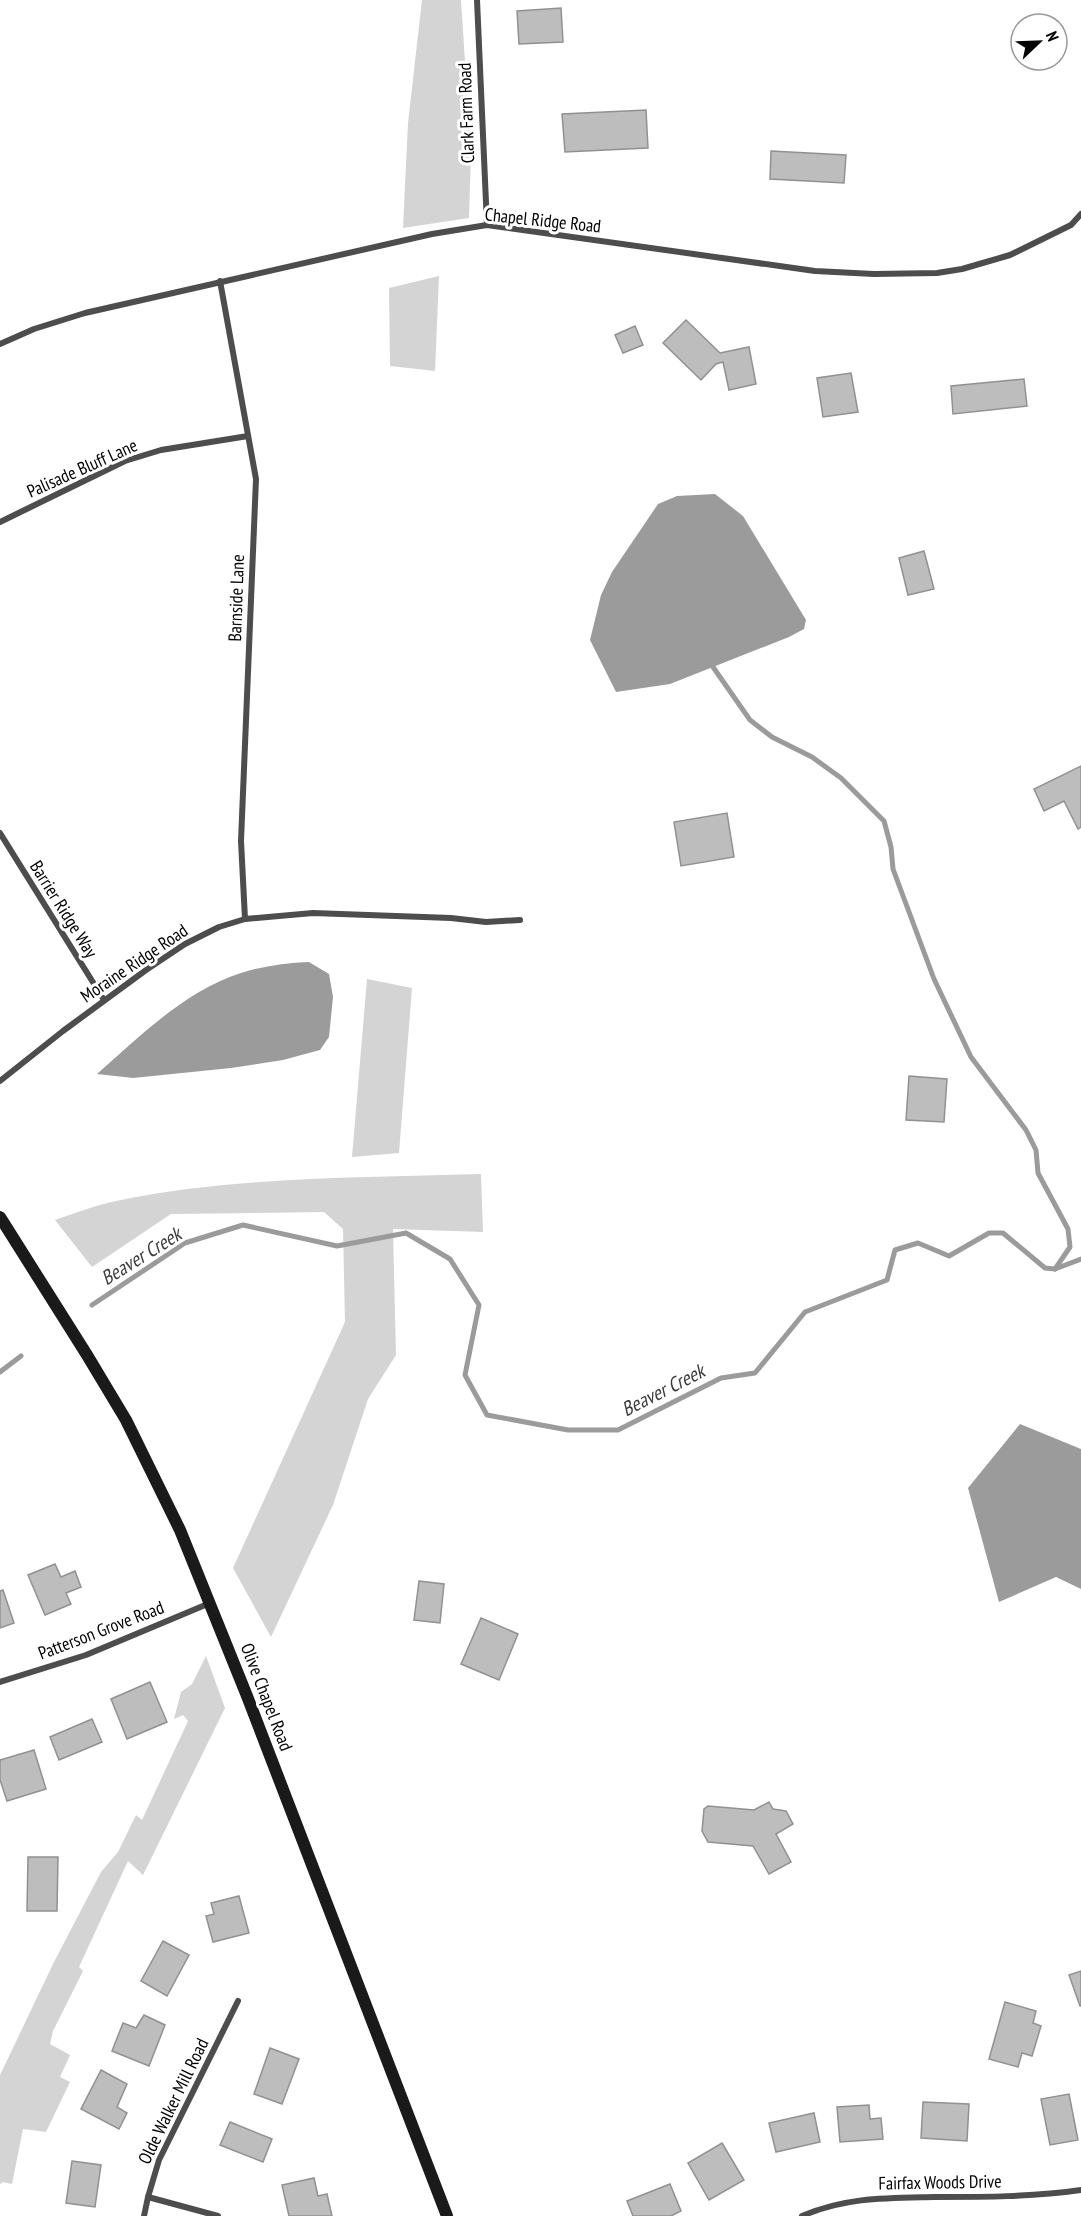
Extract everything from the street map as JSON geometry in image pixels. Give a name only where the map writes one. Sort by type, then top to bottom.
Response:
[{"type":"main road","name":"Olive Chapel Road","points":[[0,1218],[126,1420],[163,1492],[211,1602],[447,2216]]},
{"type":"street","name":"Clark Farm Road","points":[[477,0],[487,225]]},
{"type":"street","name":"Chapel Ridge Road","points":[[0,344],[59,320],[220,281],[432,234],[487,225],[815,271],[874,274],[925,273],[963,269],[1010,255],[1071,225],[1081,214]]},
{"type":"street","name":"Barnside Lane","points":[[220,281],[256,479],[241,841],[245,919]]},
{"type":"street","name":"Palisade Bluff Lane","points":[[0,522],[125,461],[161,450],[249,436]]},
{"type":"street","name":"Barrier Ridge Way","points":[[0,833],[104,1000]]},
{"type":"street","name":"Moraine Ridge Road","points":[[0,1081],[104,1000],[185,944],[219,927],[245,919],[313,913],[451,918],[486,922],[520,921]]},
{"type":"street","name":"Patterson Grove Road","points":[[0,1682],[86,1655],[211,1602]]},
{"type":"street","name":"Olde Walker Mill Road","points":[[144,2216],[147,2197],[159,2160],[238,2001]]},
{"type":"street","name":"Fairfax Woods Drive","points":[[802,2216],[865,2198],[1005,2196],[1081,2190]]},
{"type":"street","points":[[147,2197],[218,2216]]},
{"type":"shaded area","points":[[422,0],[461,0],[471,153],[469,218],[403,228],[408,123]]},
{"type":"shaded area","points":[[439,276],[435,371],[390,366],[389,288]]},
{"type":"shaded area","points":[[715,494],[743,516],[806,620],[804,629],[670,684],[616,692],[590,640],[601,595],[612,572],[658,504],[677,496]]},
{"type":"shaded area","points":[[309,962],[329,974],[333,997],[329,1037],[320,1050],[283,1060],[231,1068],[133,1078],[97,1074],[164,1016],[201,991],[241,973],[275,965]]},
{"type":"shaded area","points":[[367,979],[412,988],[399,1153],[352,1157]]},
{"type":"shaded area","points":[[481,1174],[483,1232],[393,1229],[396,1355],[368,1399],[333,1505],[271,1637],[233,1568],[345,1322],[343,1229],[324,1212],[171,1214],[92,1267],[55,1220],[116,1201],[207,1187],[298,1180]]},
{"type":"shaded area","points":[[1020,1424],[1081,1449],[1081,1589],[1056,1577],[999,1602],[968,1488]]},
{"type":"shaded area","points":[[206,1656],[225,1708],[143,1875],[128,1861],[79,1967],[83,1971],[53,2031],[50,2044],[70,2055],[60,2077],[70,2082],[46,2132],[23,2129],[12,2184],[3,2182],[0,2184],[0,2075],[54,1962],[101,1872],[118,1852],[136,1815],[142,1820],[188,1721],[183,1715],[174,1719],[181,1692],[192,1684]]},
{"type":"building","points":[[561,8],[563,42],[519,44],[517,11]]},
{"type":"building","points":[[646,110],[648,148],[565,152],[562,114]]},
{"type":"building","points":[[771,151],[846,155],[844,183],[770,179]]},
{"type":"building","points":[[686,320],[720,353],[749,347],[756,384],[729,390],[723,362],[716,364],[701,380],[663,343]]},
{"type":"building","points":[[635,326],[643,345],[623,353],[615,335]]},
{"type":"building","points":[[851,373],[858,412],[823,417],[817,378]]},
{"type":"building","points":[[1024,379],[1027,406],[953,414],[951,386]]},
{"type":"building","points":[[924,551],[934,589],[908,595],[899,558]]},
{"type":"building","points":[[1081,766],[1081,827],[1078,829],[1064,801],[1044,811],[1034,789]]},
{"type":"building","points":[[727,813],[734,857],[681,866],[674,822]]},
{"type":"building","points":[[909,1076],[947,1079],[944,1122],[906,1120]]},
{"type":"building","points":[[55,1564],[61,1577],[75,1571],[81,1587],[66,1593],[71,1604],[45,1615],[28,1575]]},
{"type":"building","points":[[419,1581],[444,1584],[440,1623],[414,1620]]},
{"type":"building","points":[[3,1590],[14,1623],[0,1628],[0,1591]]},
{"type":"building","points":[[481,1618],[518,1634],[499,1680],[461,1664]]},
{"type":"building","points":[[150,1682],[167,1722],[127,1739],[111,1699]]},
{"type":"building","points":[[92,1719],[102,1742],[59,1760],[50,1737]]},
{"type":"building","points":[[34,1750],[46,1789],[7,1801],[0,1780],[0,1760]]},
{"type":"building","points":[[769,1802],[773,1809],[786,1811],[793,1824],[776,1834],[791,1862],[769,1874],[753,1846],[708,1842],[702,1831],[704,1809],[708,1806],[754,1810]]},
{"type":"building","points":[[28,1857],[58,1857],[57,1911],[27,1911]]},
{"type":"building","points":[[239,1896],[249,1933],[213,1942],[206,1916],[214,1914],[211,1903]]},
{"type":"building","points":[[163,1941],[189,1955],[167,1996],[141,1981]]},
{"type":"building","points":[[1081,1971],[1081,2006],[1080,2006],[1069,1975]]},
{"type":"building","points":[[1005,2002],[1036,2011],[1033,2023],[1041,2026],[1032,2056],[1022,2053],[1018,2067],[989,2059]]},
{"type":"building","points":[[144,2015],[165,2025],[149,2066],[112,2051],[123,2023],[136,2028]]},
{"type":"building","points":[[270,2048],[299,2059],[282,2104],[254,2094]]},
{"type":"building","points":[[101,2070],[127,2084],[117,2107],[127,2113],[119,2129],[81,2109]]},
{"type":"building","points":[[1069,2094],[1078,2140],[1050,2145],[1041,2099]]},
{"type":"building","points":[[923,2102],[969,2104],[967,2141],[921,2138]]},
{"type":"building","points":[[869,2105],[870,2119],[881,2118],[883,2139],[840,2142],[837,2107]]},
{"type":"building","points":[[814,2113],[820,2142],[776,2152],[769,2123]]},
{"type":"building","points":[[230,2122],[272,2139],[263,2162],[220,2145]]},
{"type":"building","points":[[722,2143],[744,2180],[709,2200],[688,2163]]},
{"type":"building","points":[[72,2161],[101,2165],[95,2207],[66,2203]]},
{"type":"building","points":[[314,2178],[318,2196],[327,2194],[332,2216],[289,2216],[282,2185]]},
{"type":"building","points":[[670,2184],[681,2211],[671,2216],[633,2216],[627,2201]]},
{"type":"waterway","points":[[713,667],[750,720],[772,737],[812,757],[841,778],[884,821],[891,847],[893,869],[934,979],[971,1057],[1026,1130],[1036,1150],[1038,1173],[1068,1229],[1070,1247],[1055,1269]]},
{"type":"waterway","name":"Beaver Creek","points":[[92,1305],[185,1243],[243,1225],[337,1246],[406,1233],[450,1259],[479,1305],[465,1375],[487,1415],[568,1430],[618,1430],[721,1378],[755,1373],[805,1312],[887,1280],[895,1250],[918,1243],[949,1256],[989,1233],[1003,1233],[1045,1268],[1055,1269],[1081,1259]]},
{"type":"waterway","name":"Beaver Creek","points":[[0,1372],[21,1356]]}]
